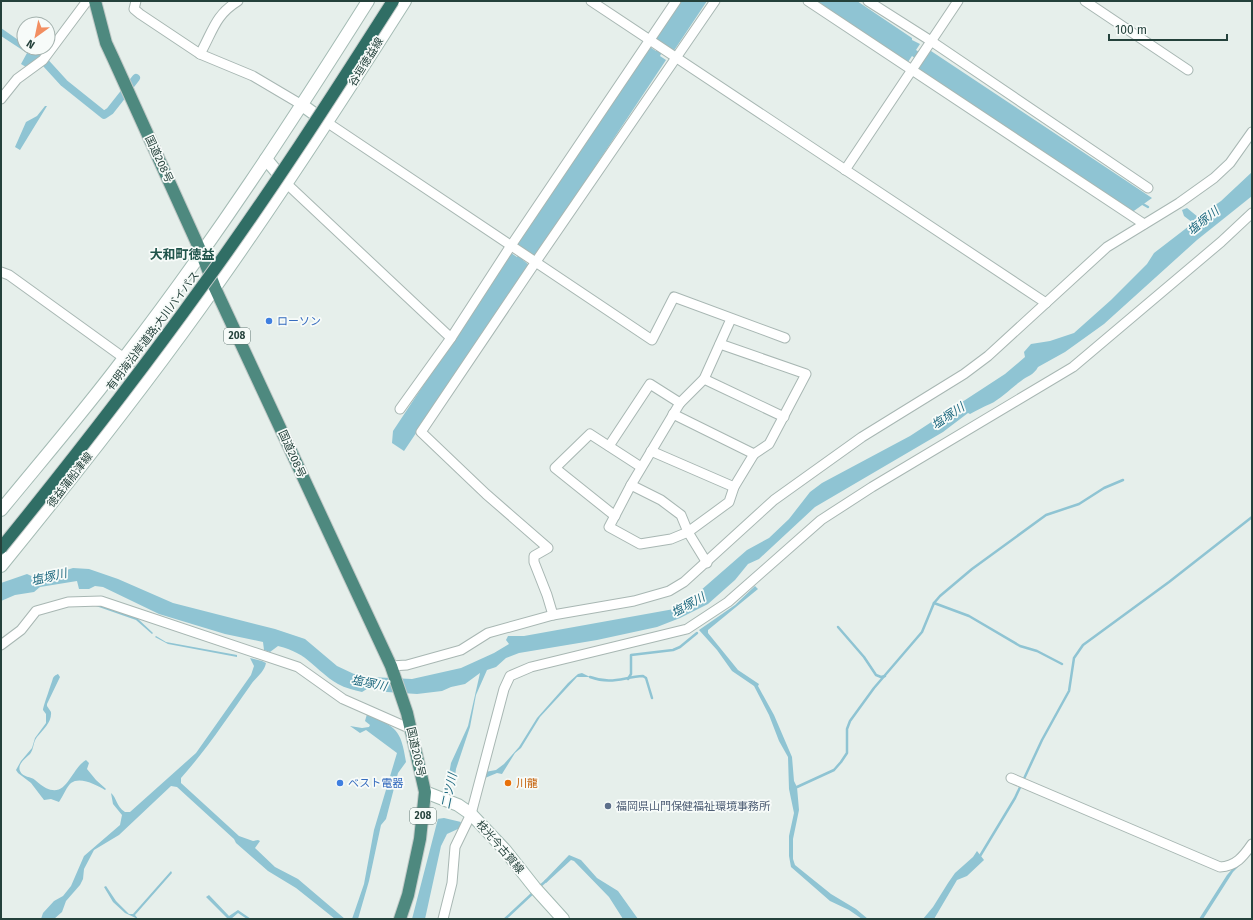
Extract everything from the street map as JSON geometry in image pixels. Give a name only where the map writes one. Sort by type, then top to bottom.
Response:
[{"type":"highway","name":"国道208号","points":[[95,1],[106,43],[201,252],[215,288],[391,666],[407,713],[412,729],[425,792],[420,839],[408,895],[400,919]]},
{"type":"highway","name":"有明海沿岸道路;大川バイパス","points":[[1,548],[139,373],[202,287],[290,161],[393,1]]},
{"type":"main road","points":[[1,510],[124,358],[201,252],[302,106],[368,1]]},
{"type":"main road","name":"谷垣徳益線","points":[[215,288],[328,123],[405,1]]},
{"type":"main road","points":[[302,106],[328,123]]},
{"type":"main road","points":[[266,159],[287,184]]},
{"type":"main road","name":"徳益蒲船津線","points":[[1,566],[58,497],[215,288]]},
{"type":"main road","points":[[124,358],[137,393]]},
{"type":"main road","name":"枝光今古賀線","points":[[425,792],[442,798],[468,812],[505,850],[537,891],[563,919]]},
{"type":"street","points":[[1,99],[18,79],[43,60],[87,1]]},
{"type":"street","points":[[136,1],[134,9],[140,14],[200,54],[253,76],[302,106]]},
{"type":"street","points":[[200,54],[212,34],[214,23],[229,7],[238,1]]},
{"type":"street","points":[[590,1],[1046,303]]},
{"type":"street","points":[[400,409],[451,338],[510,246],[676,1]]},
{"type":"street","points":[[552,615],[548,595],[534,562],[534,556],[548,548],[486,494],[421,432],[715,1]]},
{"type":"street","points":[[808,1],[1144,224]]},
{"type":"street","points":[[868,1],[931,41],[1148,188]]},
{"type":"street","points":[[845,170],[958,1]]},
{"type":"street","points":[[1085,1],[1188,70]]},
{"type":"street","points":[[328,123],[652,340],[674,297],[786,338]]},
{"type":"street","points":[[391,666],[407,665],[461,650],[488,634],[552,615],[634,601],[669,591],[684,582],[707,563],[774,500],[862,437],[964,374],[988,356],[1107,246],[1179,203],[1214,178],[1230,163],[1252,132]]},
{"type":"street","points":[[287,184],[451,338]]},
{"type":"street","points":[[443,919],[452,883],[455,846],[468,812],[504,689],[510,676],[531,668],[687,629],[728,602],[821,520],[872,487],[1073,367],[1221,242],[1252,213]]},
{"type":"street","points":[[1,272],[9,275],[124,358]]},
{"type":"street","points":[[720,344],[806,374],[769,444],[754,454],[734,487],[729,502],[688,532],[671,539],[640,544],[609,527],[630,485],[680,403],[704,379],[731,319]]},
{"type":"street","points":[[704,379],[784,417]]},
{"type":"street","points":[[609,446],[650,384],[680,403]]},
{"type":"street","points":[[673,414],[754,454]]},
{"type":"street","points":[[615,516],[555,468],[590,434],[641,467]]},
{"type":"street","points":[[651,451],[734,487]]},
{"type":"street","points":[[630,485],[661,500],[681,515],[688,532],[707,563]]},
{"type":"street","points":[[1,645],[21,630],[36,611],[68,602],[101,601],[298,667],[343,699],[412,729]]},
{"type":"street","points":[[1011,778],[1220,867],[1230,866],[1238,862],[1252,844]]},
{"type":"water","points":[[679,1],[707,1],[673,52],[664,48],[660,56],[666,60],[535,257],[528,252],[523,260],[529,265],[404,451],[392,443],[393,431],[511,253],[517,257],[523,249],[516,244],[650,47],[656,51],[660,45],[653,40]]},
{"type":"water","points":[[816,1],[857,1],[912,38],[912,40],[920,44],[916,50],[924,55],[928,49],[1152,198],[1131,213],[916,67],[919,61],[912,56],[908,62]]},
{"type":"water","points":[[1,28],[16,38],[16,46],[1,36]]},
{"type":"water","points":[[25,56],[40,56],[37,62],[26,67],[21,64]]},
{"type":"water","points":[[45,106],[47,106],[20,150],[15,147],[26,122],[37,116]]},
{"type":"water","name":"塩塚川","points":[[1252,172],[1252,196],[1197,240],[1104,324],[1065,352],[1038,367],[1032,374],[1023,379],[994,402],[970,414],[968,413],[943,432],[815,507],[759,559],[748,564],[735,580],[708,604],[680,618],[657,627],[597,640],[519,653],[506,658],[496,667],[487,670],[476,695],[470,727],[456,769],[454,783],[461,824],[460,828],[447,834],[441,846],[425,919],[412,919],[448,780],[451,763],[468,726],[480,673],[465,684],[451,687],[442,691],[417,694],[387,692],[370,687],[362,692],[338,684],[297,653],[289,649],[278,646],[270,652],[264,650],[263,642],[225,634],[159,614],[103,587],[95,586],[89,589],[79,589],[77,581],[40,587],[34,592],[15,595],[1,601],[1,583],[27,574],[38,579],[73,568],[89,569],[118,579],[173,603],[275,629],[305,639],[337,666],[354,674],[370,677],[412,679],[461,668],[494,653],[509,644],[506,640],[508,636],[524,636],[674,609],[700,591],[747,550],[769,538],[789,519],[810,492],[822,483],[910,436],[1005,374],[1025,357],[1024,352],[1031,344],[1050,341],[1074,333],[1111,300],[1147,264],[1154,253],[1193,223],[1184,216],[1182,210],[1187,208],[1198,217],[1221,201]]},
{"type":"water","points":[[755,586],[758,589],[708,630],[708,633],[738,670],[759,684],[758,686],[774,715],[792,757],[799,810],[793,839],[793,859],[795,865],[831,894],[856,909],[868,919],[862,919],[849,910],[830,901],[791,867],[789,856],[789,836],[794,813],[789,789],[788,757],[779,741],[769,715],[754,686],[732,671],[717,650],[699,630],[735,605]]},
{"type":"water","points":[[58,601],[96,604],[137,618],[153,633],[152,634],[136,620],[96,606],[71,603],[38,607],[27,630],[1,651],[1,648],[36,606]]},
{"type":"water","points":[[156,636],[166,642],[237,655],[237,657],[168,644],[155,637]]},
{"type":"water","points":[[250,658],[266,663],[265,667],[191,767],[181,778],[181,783],[239,836],[253,841],[260,841],[255,848],[275,867],[298,879],[345,919],[335,919],[296,888],[268,871],[177,787],[171,786],[119,835],[94,850],[84,869],[83,879],[80,885],[66,901],[62,912],[54,919],[41,919],[43,913],[54,901],[63,896],[71,886],[84,856],[120,825],[122,815],[113,804],[111,793],[122,810],[125,812],[130,812],[196,753],[251,675],[254,666]]},
{"type":"water","points":[[582,673],[590,677],[577,677],[540,717],[521,748],[515,753],[502,774],[497,773],[485,778],[485,772],[496,770],[504,764],[519,747],[537,718],[568,683],[578,674]]},
{"type":"water","points":[[58,674],[60,677],[47,704],[51,712],[50,719],[47,726],[36,739],[30,754],[21,764],[19,768],[20,771],[23,775],[33,779],[45,788],[54,790],[60,789],[86,760],[89,763],[87,769],[106,789],[105,790],[88,782],[79,780],[75,781],[68,786],[59,802],[51,799],[44,800],[31,783],[16,770],[21,761],[32,748],[35,738],[46,723],[46,714],[43,708],[53,678]]},
{"type":"water","points":[[367,714],[385,722],[396,730],[402,742],[406,762],[398,773],[386,819],[381,825],[369,881],[358,919],[352,919],[364,884],[374,830],[397,753],[366,730],[360,733],[350,726],[362,728],[369,727],[370,725],[365,721]]},
{"type":"water","points":[[1252,847],[1252,853],[1233,872],[1203,919],[1199,919],[1227,875]]},
{"type":"water","points":[[977,851],[984,860],[967,876],[957,880],[934,919],[923,919],[933,907],[955,873],[973,857]]},
{"type":"water","points":[[569,855],[581,860],[597,878],[618,891],[638,919],[623,919],[609,897],[574,861],[571,860],[546,883],[544,881]]},
{"type":"water","points":[[171,871],[172,873],[135,915],[138,919],[125,913],[113,902],[104,887],[106,886],[116,901],[129,914],[133,914]]},
{"type":"water","points":[[209,895],[229,916],[238,910],[251,919],[247,919],[238,913],[231,919],[228,919],[206,897]]},
{"type":"pier","points":[[447,780],[457,788],[463,817],[461,822],[444,818],[437,819]]},
{"type":"waterway","points":[[38,56],[64,83],[104,115],[110,111],[136,78]]},
{"type":"waterway","points":[[1141,203],[1148,207]]},
{"type":"waterway","points":[[797,787],[834,770],[841,762],[847,753],[847,729],[850,721],[874,688],[922,632],[934,603],[940,596],[972,569],[1046,515],[1079,504],[1104,488],[1123,480]]},
{"type":"waterway","points":[[980,856],[1015,798],[1042,740],[1069,691],[1074,658],[1083,645],[1169,582],[1252,517]]},
{"type":"waterway","points":[[934,603],[969,616],[1020,646],[1037,651],[1062,664]]},
{"type":"waterway","points":[[838,627],[864,657],[876,675],[881,677],[885,676]]},
{"type":"waterway","points":[[628,679],[631,674],[631,655],[673,650],[680,647],[697,633]]},
{"type":"waterway","points":[[590,677],[605,680],[617,680],[643,676],[646,678],[652,698]]},
{"type":"waterway","points":[[539,887],[547,880]]},
{"type":"waterway","points":[[505,919],[534,892]]},
{"type":"place","name":"ローソン","points":[[269,321]]},
{"type":"place","name":"ベスト電器","points":[[340,783]]},
{"type":"place","name":"川龍","points":[[508,783]]},
{"type":"place","name":"福岡県山門保健福祉環境事務所","points":[[608,806]]},
{"type":"district","name":"大和町徳益","points":[[182,254]]},
{"type":"water label","name":"二ツ川","points":[[449,791]]}]
